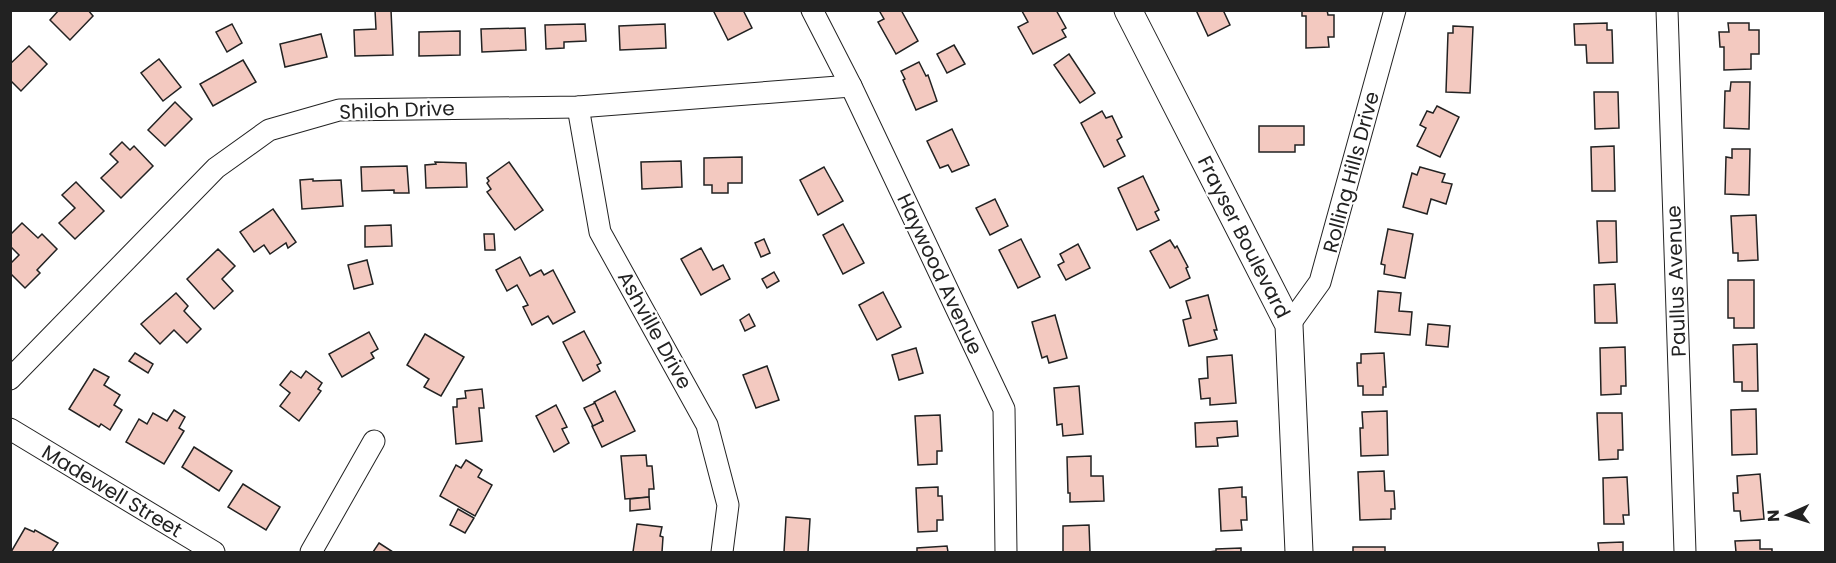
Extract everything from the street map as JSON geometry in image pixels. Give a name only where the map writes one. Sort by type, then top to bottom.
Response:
[{"type":"main road","name":"Frayser Boulevard","points":[[1128,10],[1289,325],[1299,552]]},
{"type":"street","name":"Haywood Avenue","points":[[812,10],[851,86],[1004,409],[1006,552]]},
{"type":"street","name":"Rolling Hills Drive","points":[[1289,325],[1320,282],[1395,10]]},
{"type":"street","name":"Paullus Avenue","points":[[1667,10],[1685,552]]},
{"type":"street","name":"Shiloh Drive","points":[[10,380],[216,168],[269,130],[339,110],[578,107],[851,86]]},
{"type":"street","name":"Ashville Drive","points":[[578,107],[600,232],[707,425],[728,505],[722,552]]},
{"type":"street","name":"Madewell Street","points":[[10,429],[214,552]]},
{"type":"street","points":[[311,552],[374,441]]},
{"type":"building","points":[[59,10],[88,10],[93,16],[70,40],[50,20]]},
{"type":"building","points":[[375,10],[391,10],[393,55],[355,56],[354,30],[376,29]]},
{"type":"building","points":[[713,10],[743,10],[752,28],[728,40]]},
{"type":"building","points":[[901,10],[918,41],[896,54],[878,22],[884,19],[880,12]]},
{"type":"building","points":[[1056,10],[1066,28],[1062,30],[1066,37],[1033,54],[1018,27],[1028,22],[1022,11]]},
{"type":"building","points":[[1196,10],[1223,10],[1230,25],[1208,36]]},
{"type":"building","points":[[1302,10],[1327,10],[1328,15],[1334,15],[1334,37],[1328,37],[1329,47],[1306,48],[1306,16],[1302,16]]},
{"type":"building","points":[[1607,23],[1607,30],[1612,30],[1613,63],[1587,63],[1586,45],[1575,45],[1574,24]]},
{"type":"building","points":[[1728,23],[1749,23],[1749,30],[1759,30],[1759,54],[1751,54],[1751,69],[1724,70],[1724,47],[1720,47],[1719,32],[1729,32]]},
{"type":"building","points":[[232,24],[242,43],[227,52],[216,32]]},
{"type":"building","points":[[585,24],[586,41],[564,42],[564,48],[546,49],[545,25]]},
{"type":"building","points":[[665,24],[666,48],[620,50],[619,26]]},
{"type":"building","points":[[1453,26],[1473,27],[1470,93],[1446,92],[1448,33],[1453,33]]},
{"type":"building","points":[[525,28],[526,50],[482,52],[481,29]]},
{"type":"building","points":[[460,31],[460,55],[419,56],[419,32]]},
{"type":"building","points":[[321,34],[327,57],[285,67],[280,44]]},
{"type":"building","points":[[954,45],[965,64],[947,73],[937,54]]},
{"type":"building","points":[[29,46],[47,64],[21,91],[10,80],[10,64]]},
{"type":"building","points":[[1069,54],[1095,93],[1080,103],[1054,65]]},
{"type":"building","points":[[159,59],[181,87],[163,101],[141,73]]},
{"type":"building","points":[[243,60],[256,82],[213,106],[200,84]]},
{"type":"building","points":[[919,62],[926,76],[928,75],[937,101],[916,110],[901,71]]},
{"type":"building","points":[[1731,82],[1750,82],[1749,129],[1724,128],[1725,91],[1730,91]]},
{"type":"building","points":[[1594,92],[1618,92],[1619,128],[1595,129]]},
{"type":"building","points":[[175,102],[192,119],[165,146],[148,130]]},
{"type":"building","points":[[1437,106],[1459,117],[1440,157],[1417,146],[1426,128],[1420,125],[1427,111],[1433,113]]},
{"type":"building","points":[[1102,111],[1106,118],[1112,116],[1122,137],[1117,140],[1125,156],[1104,167],[1081,123]]},
{"type":"building","points":[[1259,126],[1304,126],[1304,145],[1295,145],[1295,152],[1259,152]]},
{"type":"building","points":[[952,129],[969,165],[952,172],[948,165],[940,168],[927,141]]},
{"type":"building","points":[[122,142],[130,150],[134,146],[153,166],[121,198],[101,178],[118,162],[110,154]]},
{"type":"building","points":[[1614,146],[1615,191],[1592,191],[1591,147]]},
{"type":"building","points":[[1732,149],[1750,149],[1749,195],[1725,194],[1726,157],[1732,158]]},
{"type":"building","points":[[742,157],[742,183],[728,183],[728,193],[712,193],[712,185],[704,185],[704,158]]},
{"type":"building","points":[[681,161],[682,187],[642,189],[641,162]]},
{"type":"building","points":[[435,162],[466,163],[467,187],[426,188],[425,165],[436,164]]},
{"type":"building","points":[[509,162],[543,210],[515,230],[487,192],[491,189],[487,178]]},
{"type":"building","points":[[407,166],[409,193],[394,193],[394,190],[362,191],[361,167]]},
{"type":"building","points":[[824,167],[843,201],[818,215],[800,180]]},
{"type":"building","points":[[1420,167],[1445,174],[1442,182],[1452,184],[1446,204],[1431,199],[1427,214],[1403,207],[1412,173],[1417,175]]},
{"type":"building","points":[[1143,176],[1159,210],[1155,212],[1159,220],[1137,230],[1118,188]]},
{"type":"building","points":[[313,179],[313,181],[341,180],[343,206],[302,209],[300,180]]},
{"type":"building","points":[[76,182],[104,211],[75,239],[59,223],[75,208],[62,195]]},
{"type":"building","points":[[995,199],[1008,226],[990,235],[976,208]]},
{"type":"building","points":[[273,209],[296,242],[288,248],[286,243],[270,254],[264,245],[254,252],[240,232]]},
{"type":"building","points":[[1756,215],[1758,260],[1738,261],[1738,253],[1733,253],[1731,216]]},
{"type":"building","points":[[1597,221],[1616,221],[1617,262],[1599,263]]},
{"type":"building","points":[[22,223],[38,238],[42,234],[57,249],[37,270],[40,273],[25,288],[10,273],[10,264],[19,255],[10,246],[10,235]]},
{"type":"building","points":[[843,224],[864,263],[843,274],[823,235]]},
{"type":"building","points":[[391,225],[392,246],[365,247],[365,226]]},
{"type":"building","points":[[1388,229],[1413,234],[1405,278],[1384,274],[1385,265],[1381,264]]},
{"type":"building","points":[[484,234],[494,234],[495,250],[485,250]]},
{"type":"building","points":[[764,239],[770,253],[761,257],[755,243]]},
{"type":"building","points":[[1021,239],[1040,277],[1018,288],[999,250]]},
{"type":"building","points":[[1170,240],[1175,248],[1177,246],[1188,267],[1186,268],[1190,278],[1170,288],[1150,251]]},
{"type":"building","points":[[1078,244],[1090,268],[1066,280],[1058,265],[1064,262],[1060,254]]},
{"type":"building","points":[[701,248],[713,270],[723,265],[730,279],[701,295],[681,259]]},
{"type":"building","points":[[218,249],[235,266],[222,279],[233,291],[214,309],[187,279]]},
{"type":"building","points":[[520,257],[530,276],[541,270],[544,275],[553,270],[575,312],[553,324],[548,316],[532,325],[523,307],[528,305],[517,285],[507,291],[496,270]]},
{"type":"building","points":[[367,260],[373,284],[354,289],[348,265]]},
{"type":"building","points":[[774,272],[779,281],[767,288],[762,279]]},
{"type":"building","points":[[1728,280],[1754,280],[1754,328],[1734,328],[1734,318],[1728,318]]},
{"type":"building","points":[[1615,284],[1617,323],[1595,323],[1594,285]]},
{"type":"building","points":[[1378,291],[1401,293],[1399,311],[1412,312],[1410,335],[1375,332]]},
{"type":"building","points":[[883,292],[901,327],[877,340],[859,305]]},
{"type":"building","points":[[176,293],[188,306],[184,311],[201,329],[187,343],[174,330],[160,344],[141,324]]},
{"type":"building","points":[[1208,295],[1217,330],[1214,330],[1217,339],[1189,346],[1183,320],[1191,318],[1186,301]]},
{"type":"building","points":[[749,314],[755,326],[745,331],[740,320]]},
{"type":"building","points":[[1055,315],[1067,358],[1049,363],[1047,356],[1042,358],[1032,322]]},
{"type":"building","points":[[1428,324],[1450,326],[1448,347],[1426,345]]},
{"type":"building","points":[[584,331],[601,363],[597,365],[600,371],[583,381],[563,342]]},
{"type":"building","points":[[369,332],[378,349],[371,353],[374,358],[342,377],[329,354]]},
{"type":"building","points":[[425,334],[464,357],[441,396],[424,387],[429,379],[407,365]]},
{"type":"building","points":[[1757,344],[1758,391],[1742,391],[1742,382],[1734,382],[1733,345]]},
{"type":"building","points":[[1625,347],[1626,386],[1621,386],[1621,394],[1601,395],[1600,348]]},
{"type":"building","points":[[916,348],[923,373],[899,380],[892,355]]},
{"type":"building","points":[[135,353],[153,364],[148,373],[129,361]]},
{"type":"building","points":[[1384,353],[1386,387],[1383,387],[1383,395],[1363,395],[1363,386],[1358,386],[1357,363],[1361,363],[1361,354]]},
{"type":"building","points":[[1232,355],[1236,403],[1210,405],[1210,398],[1201,399],[1199,379],[1208,378],[1207,357]]},
{"type":"building","points":[[767,366],[779,400],[756,408],[743,375]]},
{"type":"building","points":[[94,369],[109,377],[104,385],[120,395],[114,405],[122,410],[110,430],[101,424],[99,427],[69,409]]},
{"type":"building","points":[[291,371],[301,378],[306,371],[322,383],[318,389],[321,391],[299,421],[280,406],[290,393],[280,385]]},
{"type":"building","points":[[1079,386],[1083,434],[1063,436],[1062,424],[1057,425],[1054,388]]},
{"type":"building","points":[[482,389],[484,408],[479,408],[482,441],[456,444],[453,407],[457,407],[457,399],[466,398],[465,391]]},
{"type":"building","points":[[615,391],[635,431],[602,447],[592,426],[603,421],[594,402]]},
{"type":"building","points":[[595,403],[603,421],[593,426],[584,408]]},
{"type":"building","points":[[556,405],[567,427],[562,429],[569,443],[554,452],[536,416]]},
{"type":"building","points":[[1756,409],[1757,454],[1732,455],[1731,410]]},
{"type":"building","points":[[174,410],[185,417],[179,428],[184,431],[164,464],[126,442],[139,419],[147,424],[153,413],[167,421]]},
{"type":"building","points":[[1387,411],[1388,455],[1361,456],[1362,412]]},
{"type":"building","points":[[1597,413],[1622,413],[1623,450],[1618,450],[1618,459],[1599,460]]},
{"type":"building","points":[[940,415],[942,451],[937,451],[937,464],[918,465],[915,416]]},
{"type":"building","points":[[1237,421],[1238,436],[1217,438],[1218,446],[1196,447],[1195,423]]},
{"type":"building","points":[[194,447],[232,471],[219,491],[182,467]]},
{"type":"building","points":[[646,455],[647,466],[652,466],[654,489],[649,489],[649,497],[625,499],[621,456]]},
{"type":"building","points":[[1091,456],[1091,476],[1103,476],[1104,501],[1070,502],[1067,457]]},
{"type":"building","points":[[466,460],[482,470],[478,477],[492,485],[475,516],[440,496],[456,465],[461,468]]},
{"type":"building","points":[[1384,471],[1385,491],[1394,491],[1395,509],[1391,509],[1391,519],[1360,520],[1358,472]]},
{"type":"building","points":[[1760,474],[1764,519],[1741,521],[1740,511],[1734,511],[1733,493],[1738,493],[1737,476]]},
{"type":"building","points":[[1627,477],[1629,515],[1623,515],[1624,524],[1604,524],[1603,478]]},
{"type":"building","points":[[243,484],[280,507],[266,530],[228,507]]},
{"type":"building","points":[[938,487],[938,496],[942,496],[943,520],[937,520],[937,531],[918,532],[916,488]]},
{"type":"building","points":[[1242,487],[1242,497],[1246,497],[1247,520],[1241,520],[1242,530],[1221,531],[1219,489]]},
{"type":"building","points":[[649,497],[650,509],[630,511],[630,499]]},
{"type":"building","points":[[458,509],[474,518],[465,533],[450,525]]},
{"type":"building","points":[[786,517],[810,519],[808,552],[784,552]]},
{"type":"building","points":[[637,524],[662,527],[660,536],[663,537],[662,552],[633,552]]},
{"type":"building","points":[[1089,525],[1090,552],[1063,552],[1063,526]]},
{"type":"building","points":[[25,528],[34,532],[35,530],[58,543],[52,552],[11,552]]},
{"type":"building","points":[[1760,540],[1760,549],[1772,549],[1772,552],[1736,552],[1735,541]]},
{"type":"building","points":[[1623,542],[1623,552],[1599,552],[1598,543]]},
{"type":"building","points":[[379,543],[393,552],[373,552]]},
{"type":"building","points":[[947,546],[948,552],[917,552],[917,548]]},
{"type":"building","points":[[1353,547],[1385,547],[1385,552],[1353,552]]},
{"type":"building","points":[[1241,548],[1241,552],[1209,552],[1216,551],[1216,549]]}]
